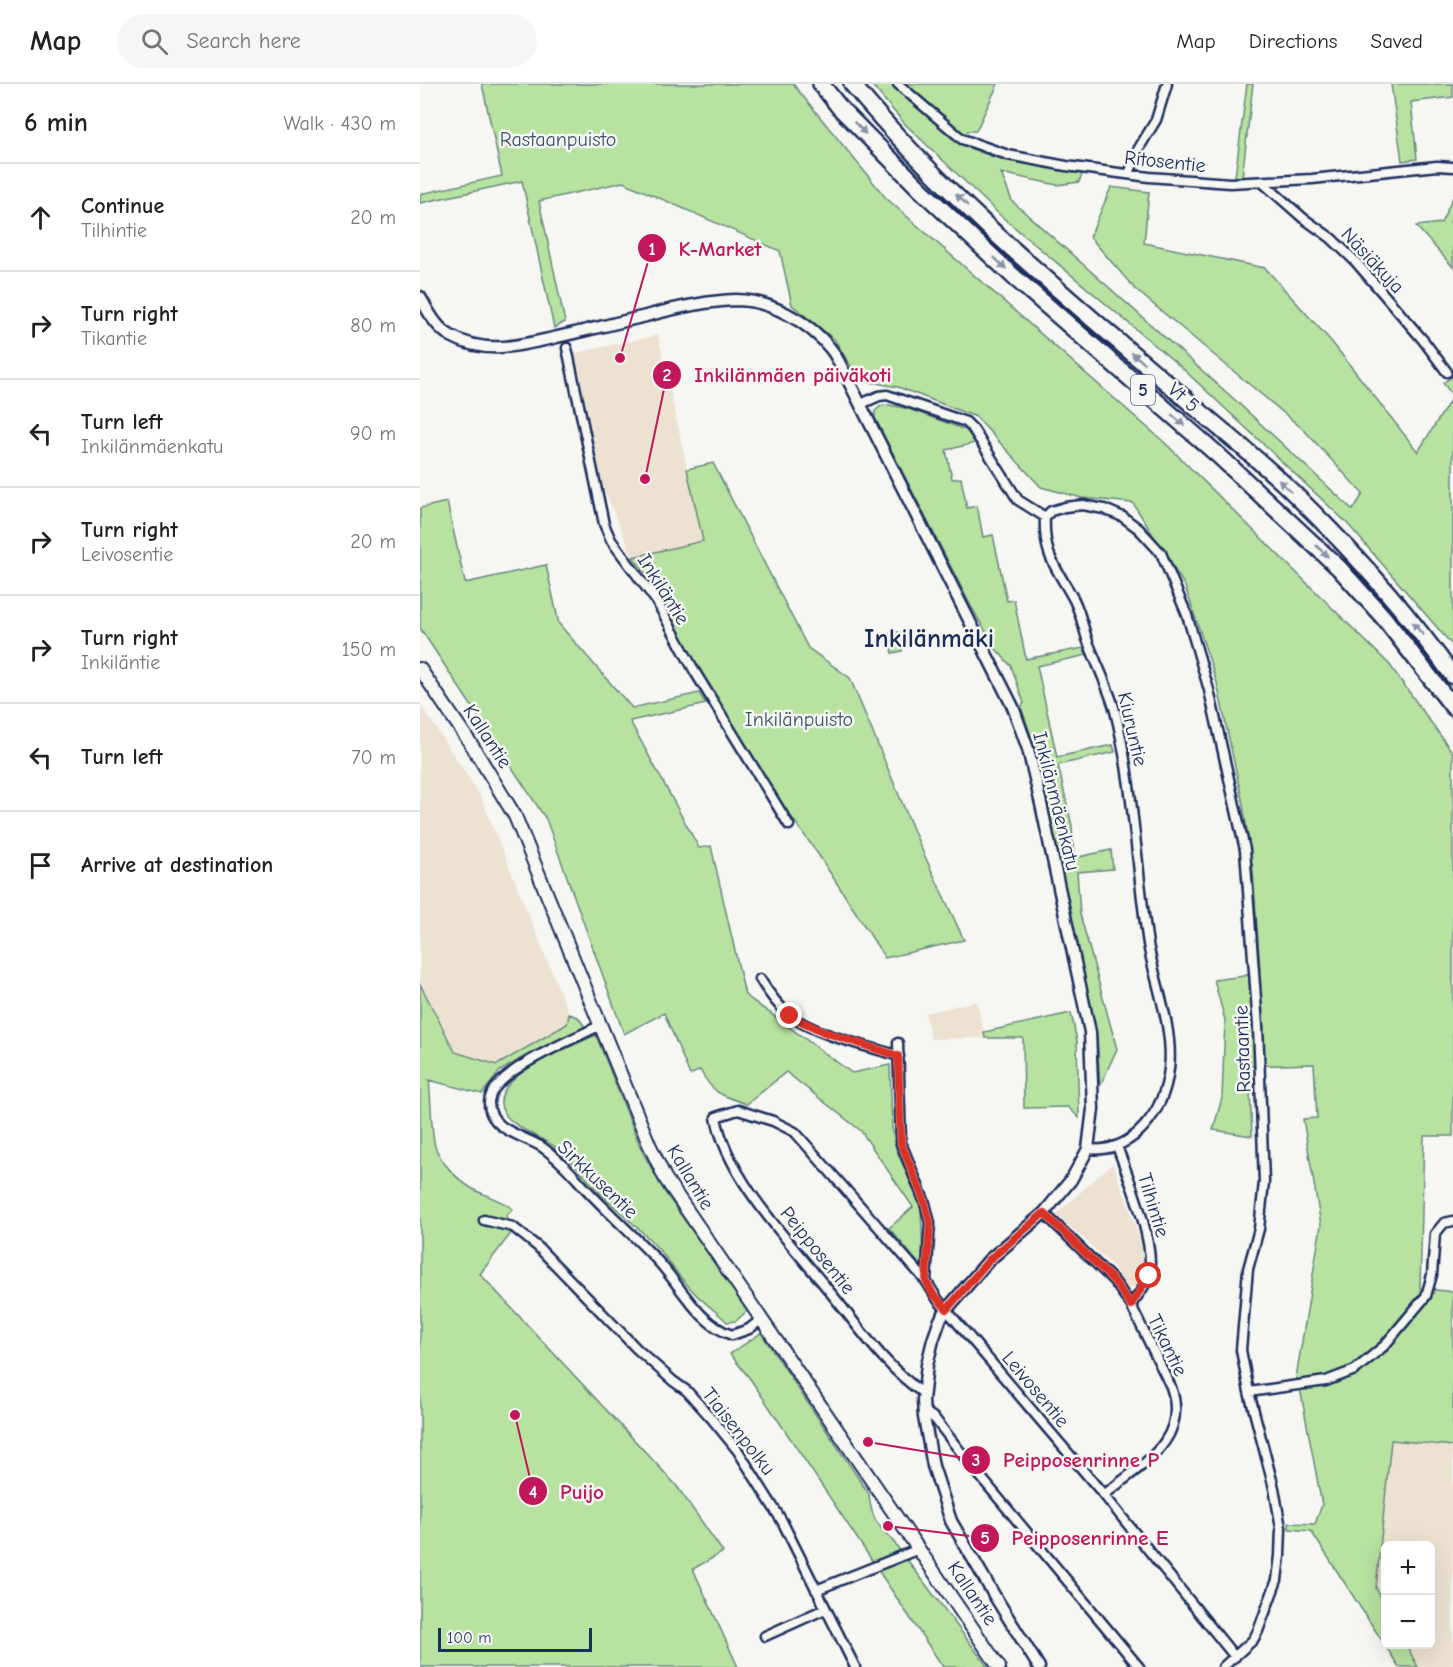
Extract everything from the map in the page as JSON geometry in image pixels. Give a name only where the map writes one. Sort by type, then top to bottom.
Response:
[{"type":"highway","name":"Vt 5","points":[[821,84],[840,108],[921,190],[1014,277],[1226,462],[1339,568],[1384,618],[1453,707]]},
{"type":"highway","name":"Vt 5","points":[[852,84],[925,164],[1002,238],[1281,482],[1342,542],[1422,633],[1453,676]]},
{"type":"main road","name":"Kallantie","points":[[420,669],[473,747],[515,816],[665,1178],[999,1667]]},
{"type":"street","name":"Ritosentie","points":[[898,84],[950,131],[969,143],[1008,155],[1129,174],[1208,182],[1263,182],[1437,166],[1453,167]]},
{"type":"street","points":[[1129,174],[1139,148],[1156,120],[1167,84]]},
{"type":"street","name":"Näsiäkuja","points":[[1263,182],[1294,212],[1331,238],[1355,261],[1423,340],[1447,372]]},
{"type":"street","name":"Inkilänmäenkatu","points":[[420,297],[439,327],[450,335],[473,345],[492,348],[513,347],[685,306],[737,300],[764,305],[800,321],[814,331],[831,349],[861,404],[1013,707],[1028,749],[1090,1032],[1093,1109],[1088,1149],[1071,1180],[1044,1213],[989,1260],[940,1320],[933,1340],[923,1393],[923,1410],[933,1466],[951,1521],[1039,1667]]},
{"type":"street","name":"Inkiläntie","points":[[567,348],[604,524],[611,540],[657,602],[695,672],[789,825]]},
{"type":"street","points":[[861,404],[887,395],[966,422],[974,429],[1018,500],[1045,517]]},
{"type":"street","name":"Rastaantie","points":[[1045,517],[1052,511],[1065,507],[1083,505],[1104,509],[1139,529],[1161,553],[1187,615],[1219,729],[1245,850],[1258,1026],[1264,1182],[1259,1229],[1248,1269],[1241,1350],[1249,1392],[1274,1488],[1281,1528],[1277,1580],[1258,1631],[1253,1640],[1223,1667]]},
{"type":"street","name":"Kiuruntie","points":[[1045,517],[1044,534],[1053,568],[1075,602],[1114,709],[1135,829],[1149,948],[1158,980],[1169,1052],[1167,1083],[1155,1112],[1137,1135],[1117,1146],[1101,1150],[1088,1149]]},
{"type":"street","points":[[760,979],[790,1016],[824,1032],[898,1056]]},
{"type":"street","name":"Sirkkusentie","points":[[601,1025],[528,1061],[508,1074],[491,1094],[489,1102],[493,1117],[499,1124],[540,1146],[556,1158],[594,1199],[657,1260],[715,1327],[732,1335],[749,1329],[762,1319]]},
{"type":"street","points":[[898,1043],[901,1143],[925,1203],[930,1223],[926,1281]]},
{"type":"street","name":"Leivosentie","points":[[722,1114],[738,1110],[747,1112],[795,1132],[926,1281],[933,1294],[1104,1495],[1235,1657]]},
{"type":"street","name":"Peipposentie","points":[[722,1114],[716,1117],[722,1140],[751,1194],[890,1365],[923,1393]]},
{"type":"street","name":"Tilhintie","points":[[1117,1146],[1145,1228],[1151,1255],[1149,1276],[1131,1305]]},
{"type":"street","name":"Tikantie","points":[[1044,1213],[1114,1281],[1131,1305],[1176,1400],[1174,1427],[1164,1444],[1104,1495]]},
{"type":"street","name":"Tiaisenpolku","points":[[484,1220],[513,1227],[538,1247],[637,1349],[687,1391],[738,1451],[782,1521],[855,1667]]},
{"type":"street","points":[[1249,1392],[1326,1381],[1355,1370],[1376,1353],[1425,1296],[1432,1275],[1436,1234],[1444,1223],[1453,1221]]},
{"type":"street","points":[[923,1410],[935,1419],[1138,1667]]},
{"type":"street","points":[[816,1590],[919,1549]]},
{"type":"street","points":[[765,1636],[825,1609]]},
{"type":"shaded area","points":[[658,335],[703,541],[633,557],[604,489],[578,407],[567,355]]},
{"type":"shaded area","points":[[420,704],[480,795],[569,1014],[567,1024],[498,1065],[455,1052],[420,984]]},
{"type":"shaded area","points":[[977,1001],[985,1038],[931,1039],[925,1013]]},
{"type":"shaded area","points":[[1113,1163],[1142,1244],[1143,1267],[1137,1286],[1127,1288],[1111,1264],[1056,1214]]},
{"type":"shaded area","points":[[1391,1440],[1453,1446],[1453,1667],[1418,1667],[1408,1649],[1435,1649],[1435,1541],[1381,1541],[1381,1597],[1376,1588]]},
{"type":"green space","name":"Rastaanpuisto","points":[[482,84],[793,84],[886,198],[1164,442],[1389,664],[1453,753],[1453,1136],[1424,1136],[1420,1288],[1453,1292],[1453,1446],[1391,1440],[1376,1588],[1381,1597],[1381,1639],[1311,1531],[1289,1529],[1289,1523],[1315,1524],[1322,1505],[1301,1393],[1296,1378],[1321,1225],[1303,1119],[1317,1118],[1314,1064],[1249,1066],[1252,1136],[1213,1130],[1222,1098],[1225,1020],[1214,980],[1244,976],[1260,970],[1253,872],[1243,804],[1217,683],[1185,586],[1133,503],[1082,498],[1041,487],[976,417],[898,387],[859,380],[835,340],[792,305],[780,251],[623,182],[539,201],[565,322],[554,328],[522,181],[420,203],[420,194],[502,176]]},
{"type":"green space","points":[[871,84],[998,84],[976,131],[968,131],[955,142],[993,157],[1083,172],[1079,182],[1057,185],[1001,173],[1012,201],[1234,399],[1353,510],[1363,494],[1304,430],[1135,289],[1090,237],[1111,187],[1149,192],[1144,243],[1265,268],[1331,341],[1418,452],[1453,396],[1453,646],[1346,522],[1181,367],[1001,216],[904,123]]},
{"type":"green space","points":[[1247,84],[1253,84],[1242,178],[1235,177]]},
{"type":"green space","points":[[1391,84],[1453,84],[1453,97],[1411,102],[1417,159],[1402,161]]},
{"type":"green space","points":[[1453,197],[1453,215],[1450,222],[1453,224],[1453,267],[1416,226],[1441,223]]},
{"type":"green space","points":[[1453,376],[1453,396],[1443,383]]},
{"type":"green space","points":[[889,405],[909,409],[966,430],[975,443],[946,450],[952,479],[961,478],[967,508],[977,506],[983,537],[993,535],[1007,601],[1014,600],[1026,659],[1083,648],[1087,655],[1037,666],[1057,757],[1113,745],[1115,752],[1058,765],[1072,826],[1074,858],[1111,850],[1113,869],[1077,872],[1080,914],[1117,1049],[1100,1086],[1097,1036],[1051,829],[1038,756],[1021,707],[1024,703],[1011,666],[996,649],[972,608],[875,418],[875,411],[881,406]]},
{"type":"green space","name":"Inkilänpuisto","points":[[713,463],[808,648],[850,678],[921,848],[964,940],[885,958],[818,854],[740,745],[649,578],[633,557],[703,541],[687,469]]},
{"type":"green space","points":[[447,502],[465,583],[546,565],[559,624],[632,708],[699,693],[706,704],[630,721],[699,848],[711,846],[745,995],[852,1073],[890,1065],[892,1128],[896,1149],[921,1207],[923,1262],[920,1265],[889,1228],[913,1207],[861,1131],[786,1072],[747,1104],[719,1093],[710,1085],[700,1070],[690,1075],[664,1013],[624,1034],[546,819],[420,628],[420,508]]},
{"type":"green space","points":[[898,632],[902,651],[892,653],[888,634]]},
{"type":"green space","points":[[420,984],[455,1052],[497,1065],[567,1024],[569,1014],[578,1017],[585,1027],[500,1071],[482,1094],[429,1080],[435,1146],[445,1164],[460,1180],[513,1209],[506,1216],[512,1232],[480,1274],[676,1485],[723,1552],[693,1569],[738,1667],[420,1667]]},
{"type":"green space","points":[[1071,1013],[1077,1041],[1079,1118],[1068,1107],[1024,1108],[1023,1038],[985,1038],[984,1032]]},
{"type":"green space","points":[[596,1035],[642,1151],[664,1191],[748,1310],[736,1321],[727,1322],[699,1297],[652,1242],[602,1195],[566,1155],[515,1124],[502,1109],[501,1101],[504,1090],[525,1070]]},
{"type":"green space","points":[[761,1333],[869,1494],[871,1509],[879,1525],[988,1667],[943,1667],[878,1570],[823,1593],[819,1584],[873,1562],[751,1380],[730,1354]]},
{"type":"green space","points":[[1387,1649],[1408,1649],[1418,1667],[1399,1667]]},
{"type":"place","name":"K-Market","points":[[620,358]]},
{"type":"place","name":"Inkilänmäen päiväkoti","points":[[645,479]]},
{"type":"place","name":"Puijo","points":[[515,1415]]},
{"type":"place","name":"Peipposenrinne P","points":[[868,1442]]},
{"type":"place","name":"Peipposenrinne E","points":[[888,1526]]},
{"type":"district","name":"Inkilänmäki","points":[[929,638]]},
{"type":"route","points":[[790,1016],[824,1032],[898,1056],[901,1143],[925,1203],[930,1223],[926,1281],[933,1294],[947,1309],[989,1260],[1044,1213],[1114,1281],[1131,1305],[1149,1276]]}]
